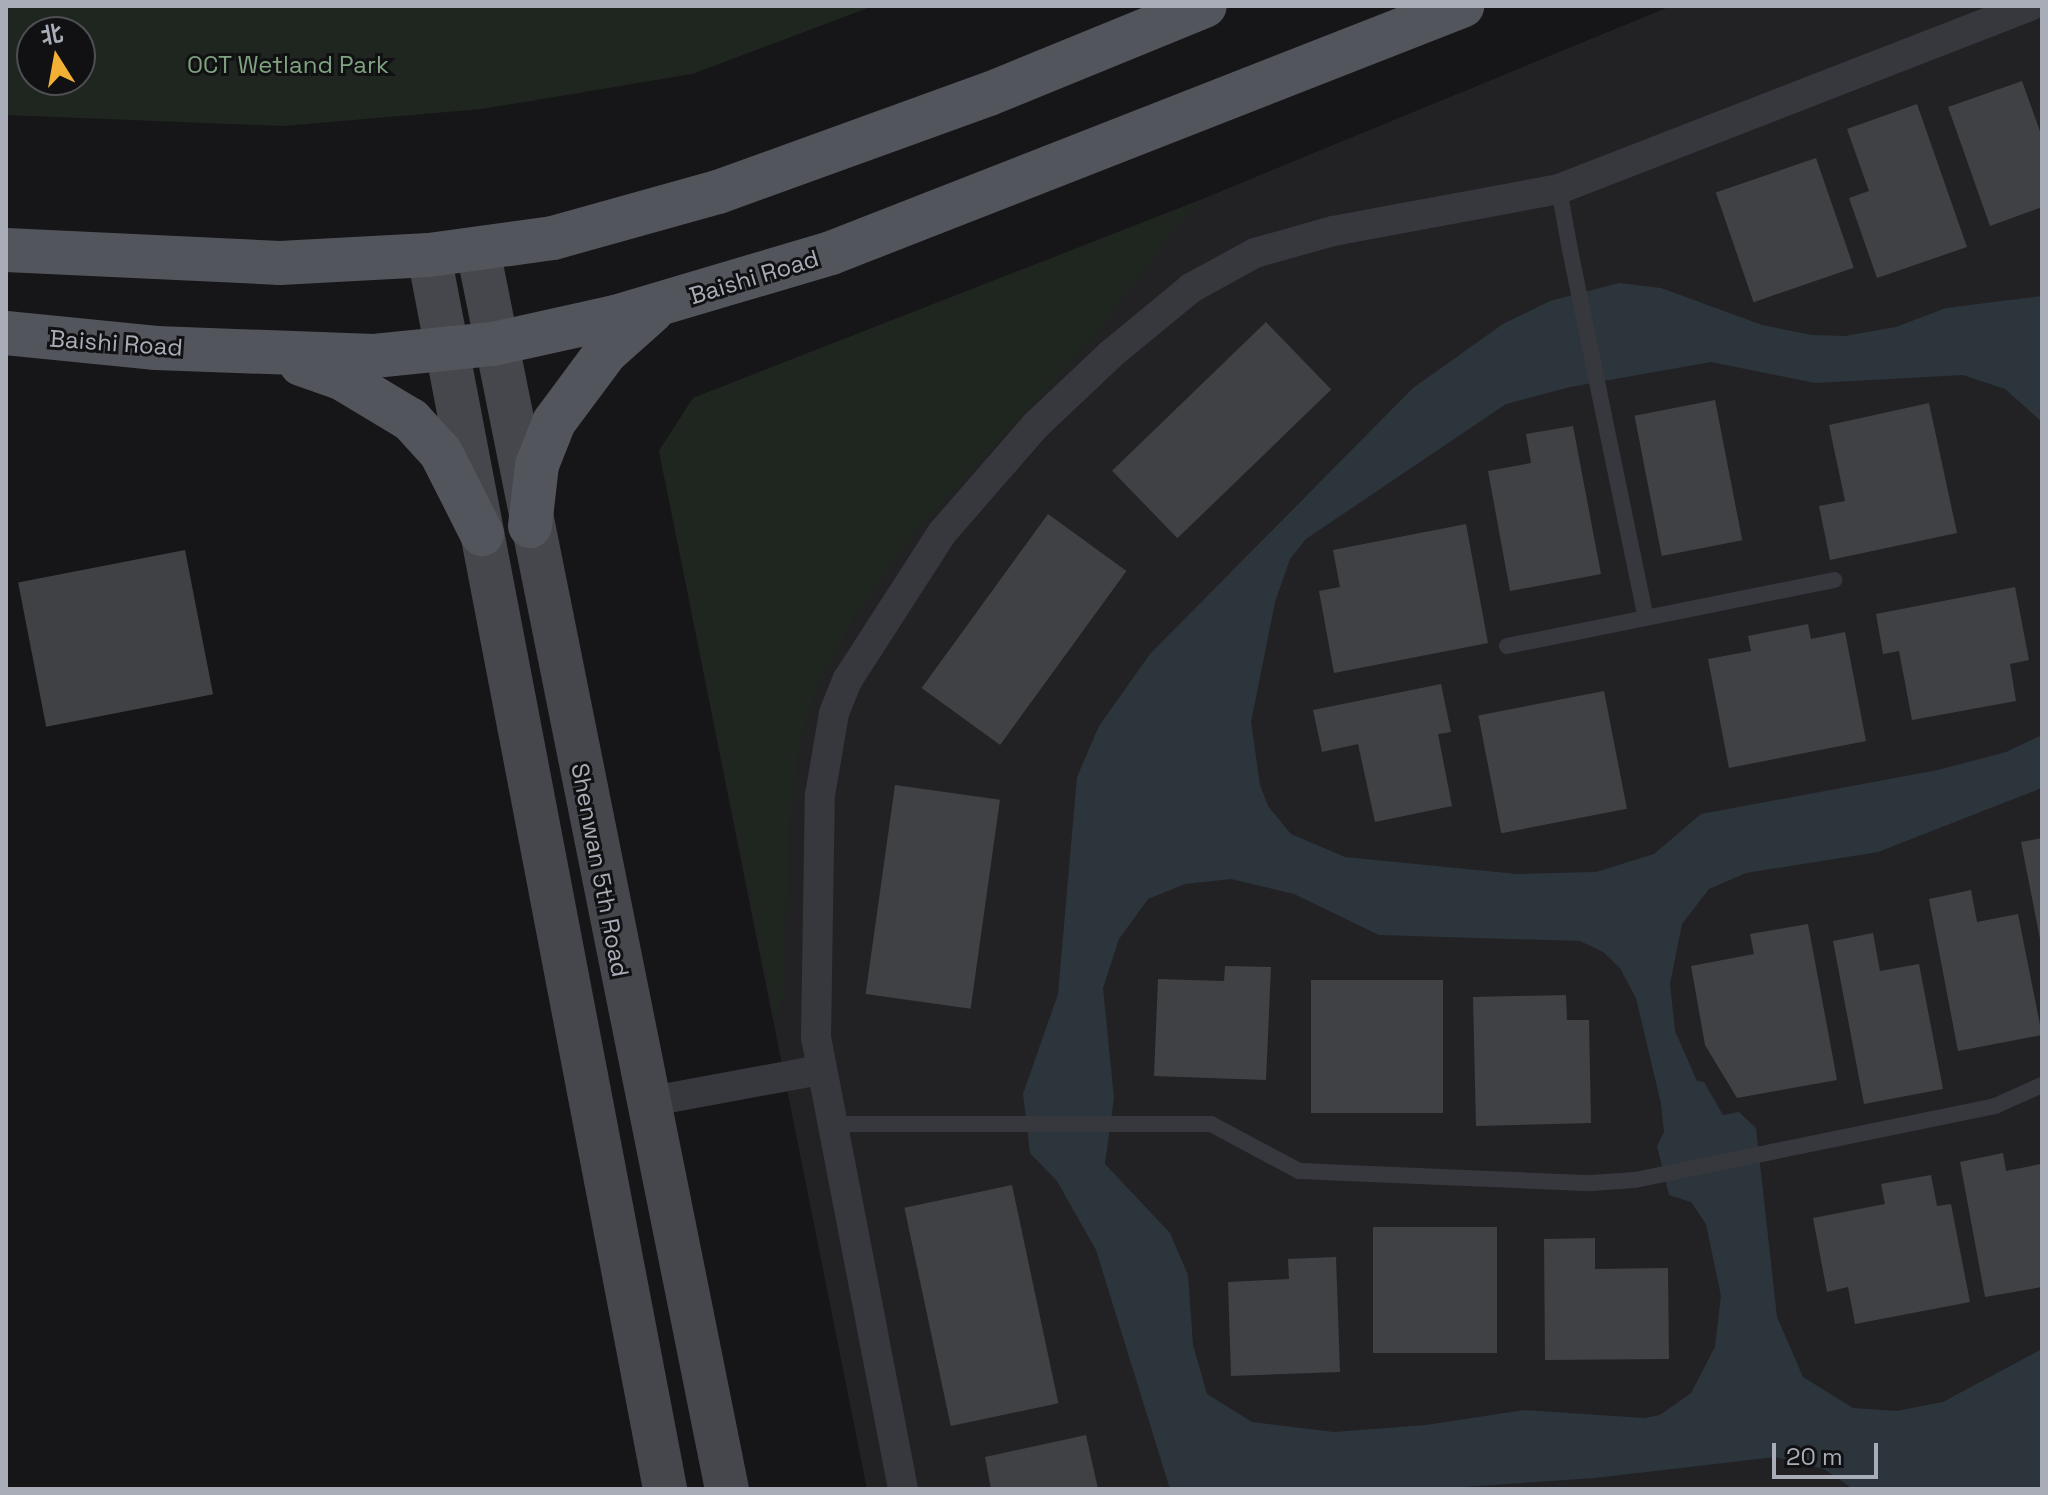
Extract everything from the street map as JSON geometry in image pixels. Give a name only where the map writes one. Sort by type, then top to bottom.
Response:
[{"type":"main road","points":[[6,250],[280,263],[429,255],[553,238],[718,192],[989,94],[1205,6]]},
{"type":"main road","name":"Baishi Road","points":[[6,333],[265,352],[374,356],[493,344],[657,306],[831,253],[980,198],[1462,6]]},
{"type":"main road","points":[[530,526],[537,465],[554,422],[606,352],[657,306]]},
{"type":"main road","points":[[265,352],[341,378],[411,420],[441,453],[482,534]]},
{"type":"street","points":[[903,1489],[820,1070],[814,1009],[820,795],[834,713],[871,636],[942,533],[1036,425],[1090,374],[1162,311],[1222,269],[1255,253],[1333,231],[1559,189],[2030,6]]},
{"type":"street","name":"Shenwan 5th Road","points":[[478,250],[493,344],[727,1489]]},
{"type":"street","points":[[429,255],[665,1489]]},
{"type":"street","points":[[647,1102],[820,1070]]},
{"type":"street","points":[[640,1489],[646,1392]]},
{"type":"lane","points":[[1559,189],[1646,618]]},
{"type":"lane","points":[[1507,646],[1834,580]]},
{"type":"lane","points":[[829,1124],[1211,1124],[1299,1171],[1591,1183],[1635,1180],[1995,1106],[2042,1085]]},
{"type":"shaded area","points":[[1671,6],[2042,6],[2042,1489],[867,1489],[659,451],[693,398],[1195,202]]},
{"type":"shaded area","points":[[1619,283],[1661,288],[1762,325],[1812,335],[1845,336],[1896,327],[1946,308],[2042,296],[2042,422],[2005,389],[1963,375],[1815,383],[1711,362],[1570,387],[1506,404],[1306,539],[1290,559],[1275,602],[1251,722],[1260,785],[1268,806],[1291,834],[1345,857],[1517,874],[1596,872],[1654,854],[1701,814],[1938,770],[2006,752],[2042,735],[2042,788],[1878,852],[1746,873],[1709,889],[1682,924],[1670,984],[1675,1031],[1697,1081],[1704,1082],[1723,1115],[1739,1112],[1756,1128],[1777,1317],[1803,1377],[1853,1408],[1896,1411],[1943,1402],[2042,1349],[2042,1489],[1853,1489],[1824,1469],[1775,1457],[1595,1478],[1434,1489],[1170,1489],[1096,1250],[1057,1181],[1030,1153],[1023,1094],[1058,994],[1077,777],[1099,726],[1150,654],[1413,388],[1503,324],[1550,301]],"holes":[[[1231,879],[1294,894],[1379,935],[1580,941],[1603,952],[1620,968],[1636,998],[1661,1104],[1664,1132],[1657,1146],[1669,1195],[1691,1202],[1706,1224],[1721,1296],[1715,1347],[1691,1393],[1660,1415],[1644,1418],[1524,1410],[1426,1425],[1334,1432],[1252,1422],[1207,1394],[1193,1345],[1188,1275],[1170,1233],[1105,1164],[1114,1098],[1103,988],[1119,939],[1148,899],[1185,884]]]},
{"type":"green space","name":"OCT Wetland Park","points":[[6,6],[873,6],[692,74],[482,109],[283,126],[6,115]]},
{"type":"green space","points":[[1195,202],[1092,340],[918,529],[853,619],[818,686],[799,744],[789,824],[784,995],[775,1017],[659,451],[693,398]]},
{"type":"building","points":[[2022,81],[2042,137],[2042,207],[1990,226],[1948,107]]},
{"type":"building","points":[[1917,104],[1967,247],[1877,278],[1849,198],[1869,191],[1847,129]]},
{"type":"building","points":[[1816,158],[1854,268],[1754,302],[1716,193]]},
{"type":"building","points":[[1266,322],[1331,390],[1177,538],[1112,471]]},
{"type":"building","points":[[1715,400],[1742,540],[1662,556],[1635,416]]},
{"type":"building","points":[[1929,403],[1957,533],[1830,560],[1819,506],[1845,501],[1829,425]]},
{"type":"building","points":[[1573,426],[1601,574],[1510,591],[1488,471],[1531,463],[1526,434]]},
{"type":"building","points":[[1048,514],[1126,571],[1000,745],[922,688]]},
{"type":"building","points":[[1466,524],[1488,643],[1334,673],[1319,591],[1340,587],[1333,550]]},
{"type":"building","points":[[185,550],[213,694],[46,727],[18,582]]},
{"type":"building","points":[[2015,587],[2029,660],[2010,664],[2016,701],[1912,720],[1899,651],[1883,654],[1876,614]]},
{"type":"building","points":[[1808,624],[1811,639],[1845,632],[1866,741],[1729,768],[1708,659],[1751,651],[1748,636]]},
{"type":"building","points":[[1441,684],[1451,732],[1438,734],[1452,806],[1375,822],[1358,744],[1322,752],[1313,710]]},
{"type":"building","points":[[1604,691],[1627,809],[1501,833],[1478,715]]},
{"type":"building","points":[[895,785],[1000,800],[971,1009],[866,994]]},
{"type":"building","points":[[2042,838],[2042,943],[2041,944],[2021,842]]},
{"type":"building","points":[[1971,890],[1977,922],[2018,914],[2042,1035],[1958,1051],[1929,899]]},
{"type":"building","points":[[1808,924],[1837,1080],[1737,1098],[1705,1045],[1691,966],[1754,954],[1750,934]]},
{"type":"building","points":[[1873,933],[1880,971],[1919,964],[1943,1089],[1864,1104],[1833,941]]},
{"type":"building","points":[[1225,966],[1271,967],[1266,1080],[1154,1076],[1158,979],[1224,981]]},
{"type":"building","points":[[1311,980],[1443,980],[1443,1113],[1311,1113]]},
{"type":"building","points":[[1566,995],[1567,1020],[1589,1020],[1591,1123],[1476,1126],[1473,997]]},
{"type":"building","points":[[2003,1153],[2006,1171],[2041,1164],[2042,1287],[1985,1297],[1960,1162]]},
{"type":"building","points":[[1931,1175],[1937,1206],[1951,1204],[1970,1302],[1855,1324],[1848,1287],[1827,1292],[1813,1218],[1885,1204],[1881,1184]]},
{"type":"building","points":[[1012,1185],[1058,1403],[951,1426],[904,1208]]},
{"type":"building","points":[[1373,1227],[1497,1227],[1497,1353],[1373,1353]]},
{"type":"building","points":[[1595,1238],[1595,1269],[1668,1268],[1669,1359],[1545,1360],[1544,1239]]},
{"type":"building","points":[[1336,1257],[1340,1372],[1231,1376],[1228,1282],[1289,1279],[1288,1259]]},
{"type":"building","points":[[1086,1435],[1098,1489],[991,1489],[985,1457]]}]
